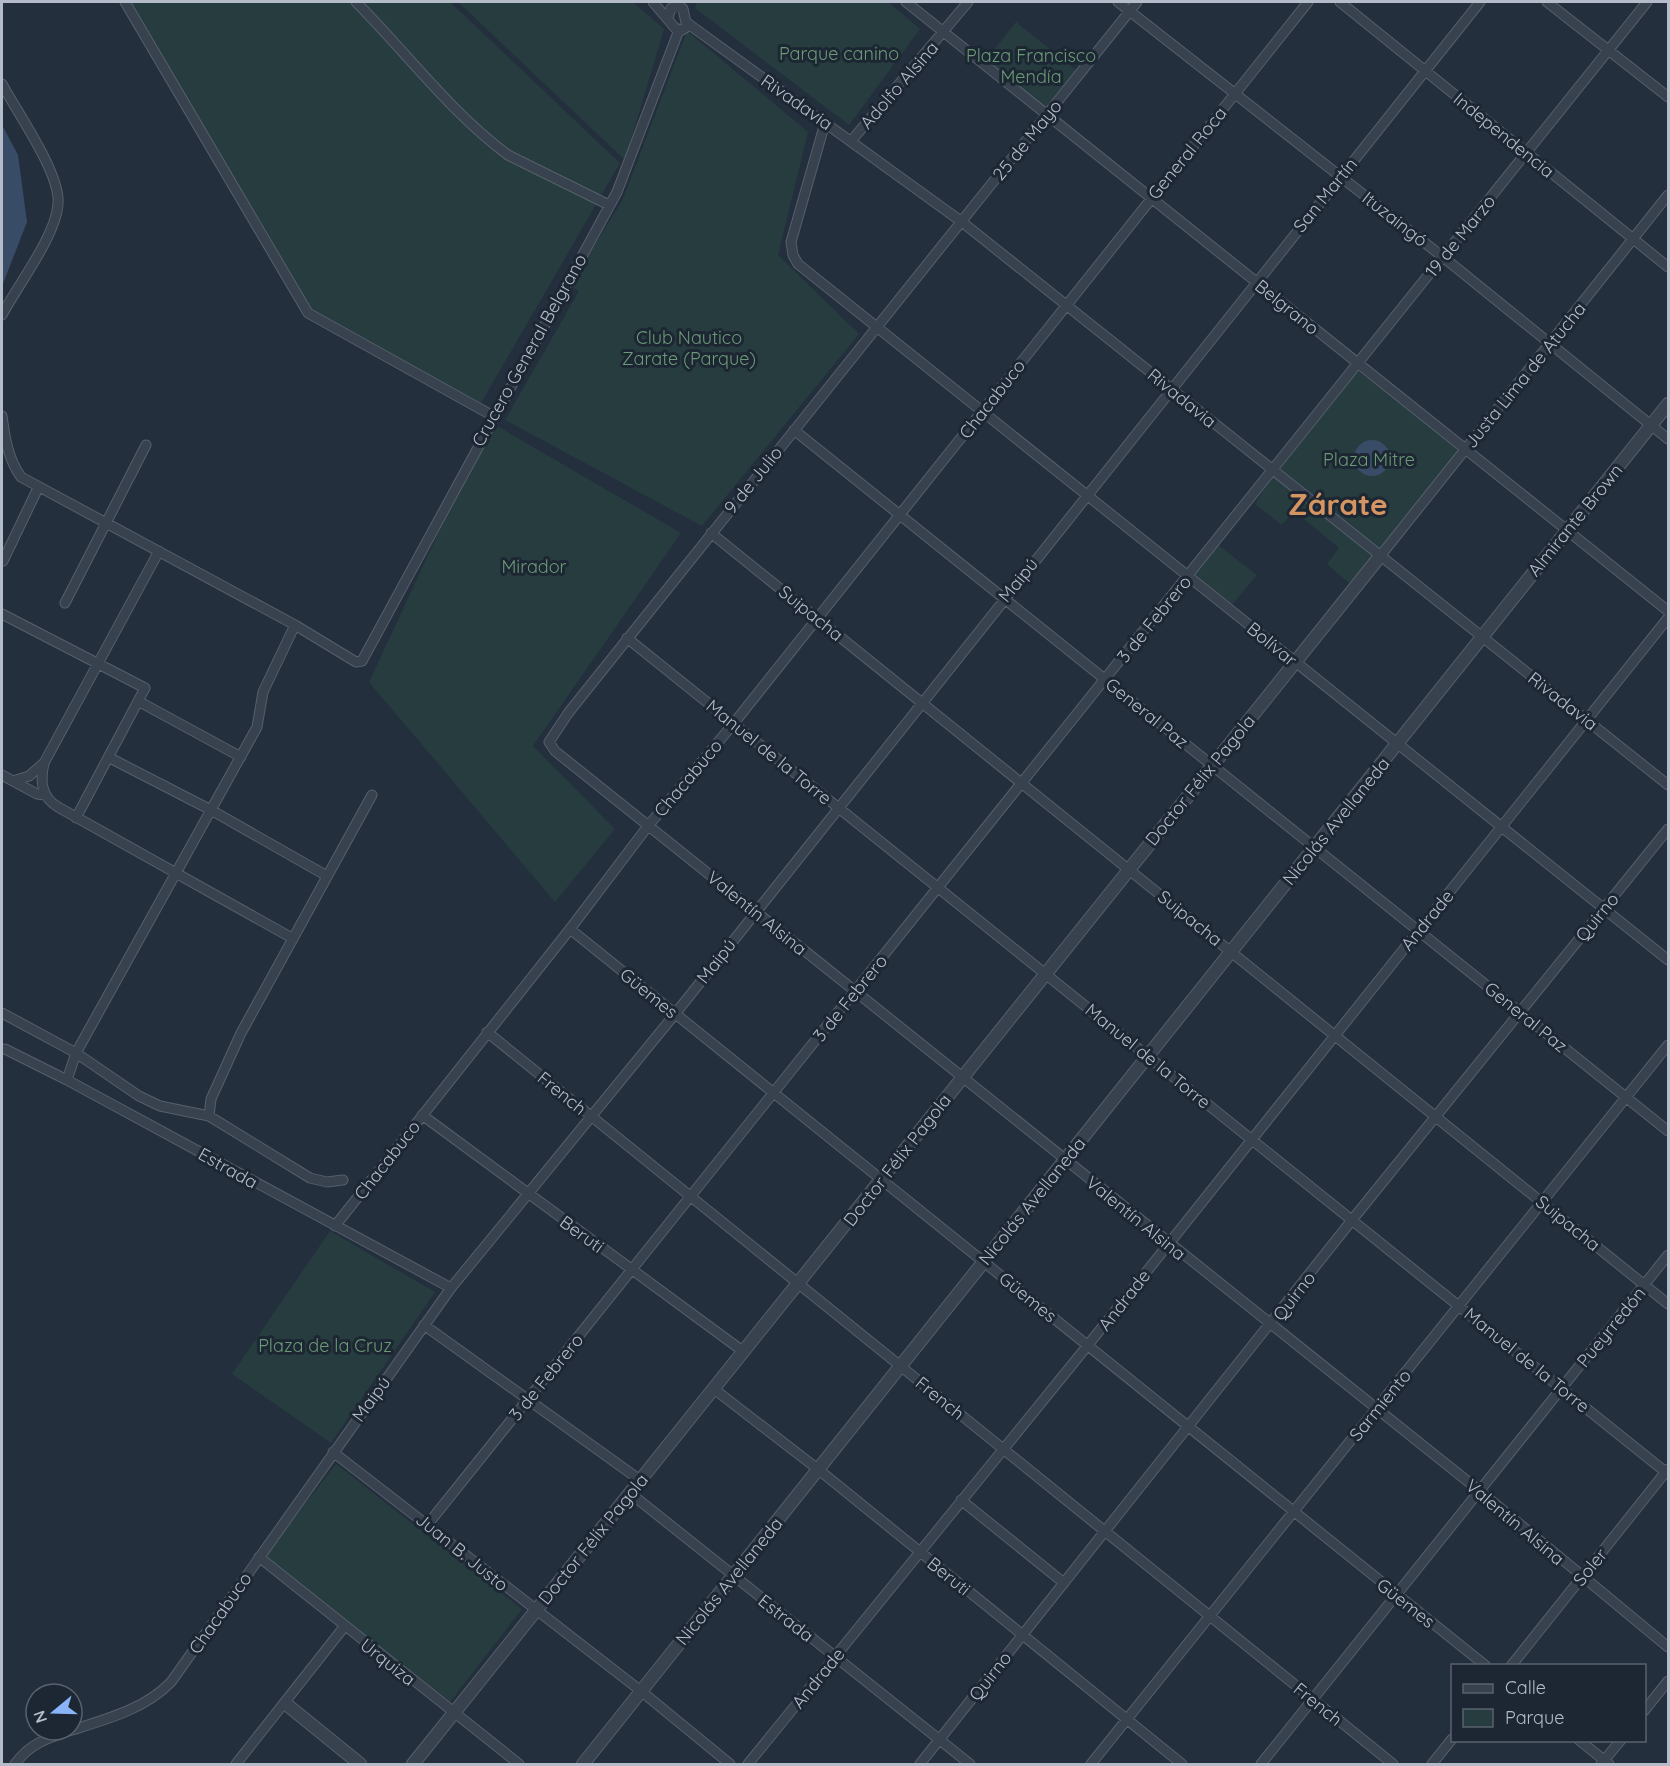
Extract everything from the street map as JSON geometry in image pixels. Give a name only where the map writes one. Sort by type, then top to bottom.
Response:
[{"type":"street","points":[[125,2],[308,313],[493,417]]},
{"type":"street","points":[[356,2],[447,103],[494,145],[508,155],[609,205]]},
{"type":"street","points":[[653,2],[679,30],[686,29],[687,23],[680,5]]},
{"type":"street","points":[[662,2],[680,5]]},
{"type":"street","name":"Belgrano","points":[[906,2],[1668,611]]},
{"type":"street","name":"Adolfo Alsina","points":[[852,140],[968,2]]},
{"type":"street","name":"Ituzaingó","points":[[1118,2],[1443,257],[1668,439]]},
{"type":"street","name":"25 de Mayo","points":[[962,222],[1137,2]]},
{"type":"street","name":"General Roca","points":[[1065,304],[1308,2]]},
{"type":"street","name":"Independencia","points":[[1340,2],[1668,267]]},
{"type":"street","name":"San Martín","points":[[1171,389],[1480,2]]},
{"type":"street","points":[[1547,2],[1668,97]]},
{"type":"street","name":"19 de Marzo","points":[[1273,471],[1647,2]]},
{"type":"street","points":[[668,18],[668,12],[680,5]]},
{"type":"street","name":"Rivadavia","points":[[687,23],[852,140],[962,222],[1668,785]]},
{"type":"street","name":"Crucero General Belgrano","points":[[295,625],[356,662],[362,662],[623,178],[679,30]]},
{"type":"street","points":[[2,84],[54,177],[58,206],[44,241],[2,315]]},
{"type":"street","name":"Bolívar","points":[[825,123],[791,242],[793,255],[798,264],[1397,744],[1503,825],[1668,960]]},
{"type":"street","name":"Justa Lima de Atucha","points":[[1381,555],[1552,344],[1668,195]]},
{"type":"street","name":"9 de Julio","points":[[549,742],[569,712],[627,638],[962,222]]},
{"type":"street","name":"Chacabuco","points":[[335,1226],[570,929],[648,826],[734,723],[898,513],[983,411],[1065,304]]},
{"type":"street","name":"Maipú","points":[[333,1452],[450,1288],[675,1014],[1171,389]]},
{"type":"street","name":"Almirante Brown","points":[[1482,637],[1668,404]]},
{"type":"street","points":[[2,416],[6,442],[14,467],[21,477],[295,625],[263,692],[257,727],[76,1053],[67,1080]]},
{"type":"street","name":"General Paz","points":[[794,430],[1668,1131]]},
{"type":"street","points":[[65,603],[146,446]]},
{"type":"street","name":"3 de Febrero","points":[[428,1524],[1273,471]]},
{"type":"street","points":[[3,561],[38,488]]},
{"type":"street","name":"Suipacha","points":[[711,533],[1438,1116],[1668,1304]]},
{"type":"street","points":[[159,551],[44,763],[41,774],[45,795],[50,802],[76,818],[292,938]]},
{"type":"street","name":"Doctor Félix Pagola","points":[[413,1764],[1381,555]]},
{"type":"street","points":[[2,614],[145,688],[110,758],[76,818]]},
{"type":"street","name":"Andrade","points":[[748,1764],[1088,1345],[1668,618]]},
{"type":"street","name":"Nicolás Avellaneda","points":[[583,1764],[1482,637]]},
{"type":"street","name":"Manuel de la Torre","points":[[627,638],[1668,1472]]},
{"type":"street","points":[[138,701],[241,757]]},
{"type":"street","name":"Valentín Alsina","points":[[549,742],[555,751],[1481,1492],[1668,1647]]},
{"type":"street","points":[[110,758],[211,810],[327,876]]},
{"type":"street","points":[[13,781],[29,776],[44,763]]},
{"type":"street","points":[[2,775],[37,794],[45,795]]},
{"type":"street","points":[[208,1116],[211,1099],[224,1069],[292,938],[372,795]]},
{"type":"street","name":"Quirno","points":[[920,1764],[1271,1326],[1352,1220],[1668,829]]},
{"type":"street","name":"Güemes","points":[[570,929],[1088,1345],[1293,1513],[1485,1664]]},
{"type":"street","points":[[2,1014],[76,1053],[139,1096],[160,1106],[208,1116],[310,1178],[327,1182],[343,1180]]},
{"type":"street","name":"French","points":[[487,1032],[1003,1448],[1209,1618],[1393,1764]]},
{"type":"street","name":"Sarmiento","points":[[1090,1764],[1668,1045]]},
{"type":"street","name":"Estrada","points":[[5,1049],[67,1080],[450,1288]]},
{"type":"street","name":"Beruti","points":[[422,1114],[527,1194],[744,1352]]},
{"type":"street","name":"Pueyrredón","points":[[1261,1764],[1481,1492],[1668,1255]]},
{"type":"street","points":[[424,1325],[640,1480]]},
{"type":"street","name":"Beruti","points":[[714,1389],[819,1470],[1182,1764]]},
{"type":"street","name":"Chacabuco","points":[[84,1726],[138,1706],[162,1691],[333,1452]]},
{"type":"street","name":"Juan B. Justo","points":[[333,1452],[641,1691],[730,1764]]},
{"type":"street","name":"Soler","points":[[1512,1664],[1668,1472]]},
{"type":"street","name":"Estrada","points":[[630,1493],[970,1764]]},
{"type":"street","points":[[961,1500],[1064,1583]]},
{"type":"street","name":"Urquiza","points":[[259,1557],[344,1627],[519,1764]]},
{"type":"street","points":[[236,1764],[286,1704],[344,1627]]},
{"type":"street","points":[[1646,1708],[1668,1680]]},
{"type":"street","points":[[286,1704],[360,1764]]},
{"type":"street","points":[[1432,1764],[1451,1740]]},
{"type":"street","name":"Chacabuco","points":[[15,1764],[22,1754],[38,1742]]},
{"type":"street","points":[[1581,1742],[1605,1763],[1620,1742]]},
{"type":"green space","points":[[121,2],[450,2],[620,163],[481,403],[313,312]]},
{"type":"green space","points":[[458,2],[633,2],[664,29],[625,160]]},
{"type":"green space","name":"Parque canino","points":[[697,2],[888,2],[920,29],[849,125],[695,8]]},
{"type":"green space","name":"Plaza Francisco Mendía","points":[[1016,22],[1076,70],[1046,108],[985,61]]},
{"type":"green space","name":"Club Nautico Zarate (Parque)","points":[[687,31],[808,132],[778,255],[859,334],[702,526],[505,420],[579,291],[569,285],[622,201]]},
{"type":"green space","name":"Plaza Mitre","points":[[1358,371],[1456,445],[1457,454],[1379,549],[1281,473],[1280,469]]},
{"type":"green space","name":"Mirador","points":[[490,422],[681,533],[533,746],[615,829],[555,902],[369,682]]},
{"type":"green space","points":[[1273,475],[1374,554],[1350,584],[1327,564],[1339,548],[1294,511],[1282,525],[1255,504]]},
{"type":"green space","points":[[1217,544],[1257,575],[1230,607],[1191,575]]},
{"type":"green space","name":"Plaza de la Cruz","points":[[330,1231],[435,1292],[331,1443],[232,1374]]},
{"type":"green space","points":[[336,1464],[522,1609],[450,1702],[264,1557]]},
{"type":"water","points":[[2,125],[18,155],[27,222],[2,286]]},
{"type":"water","points":[[1372,440],[1385,445],[1390,458],[1385,471],[1372,476],[1359,471],[1354,458],[1359,445]]},
{"type":"district","name":"Zárate","points":[[1338,504]]}]
